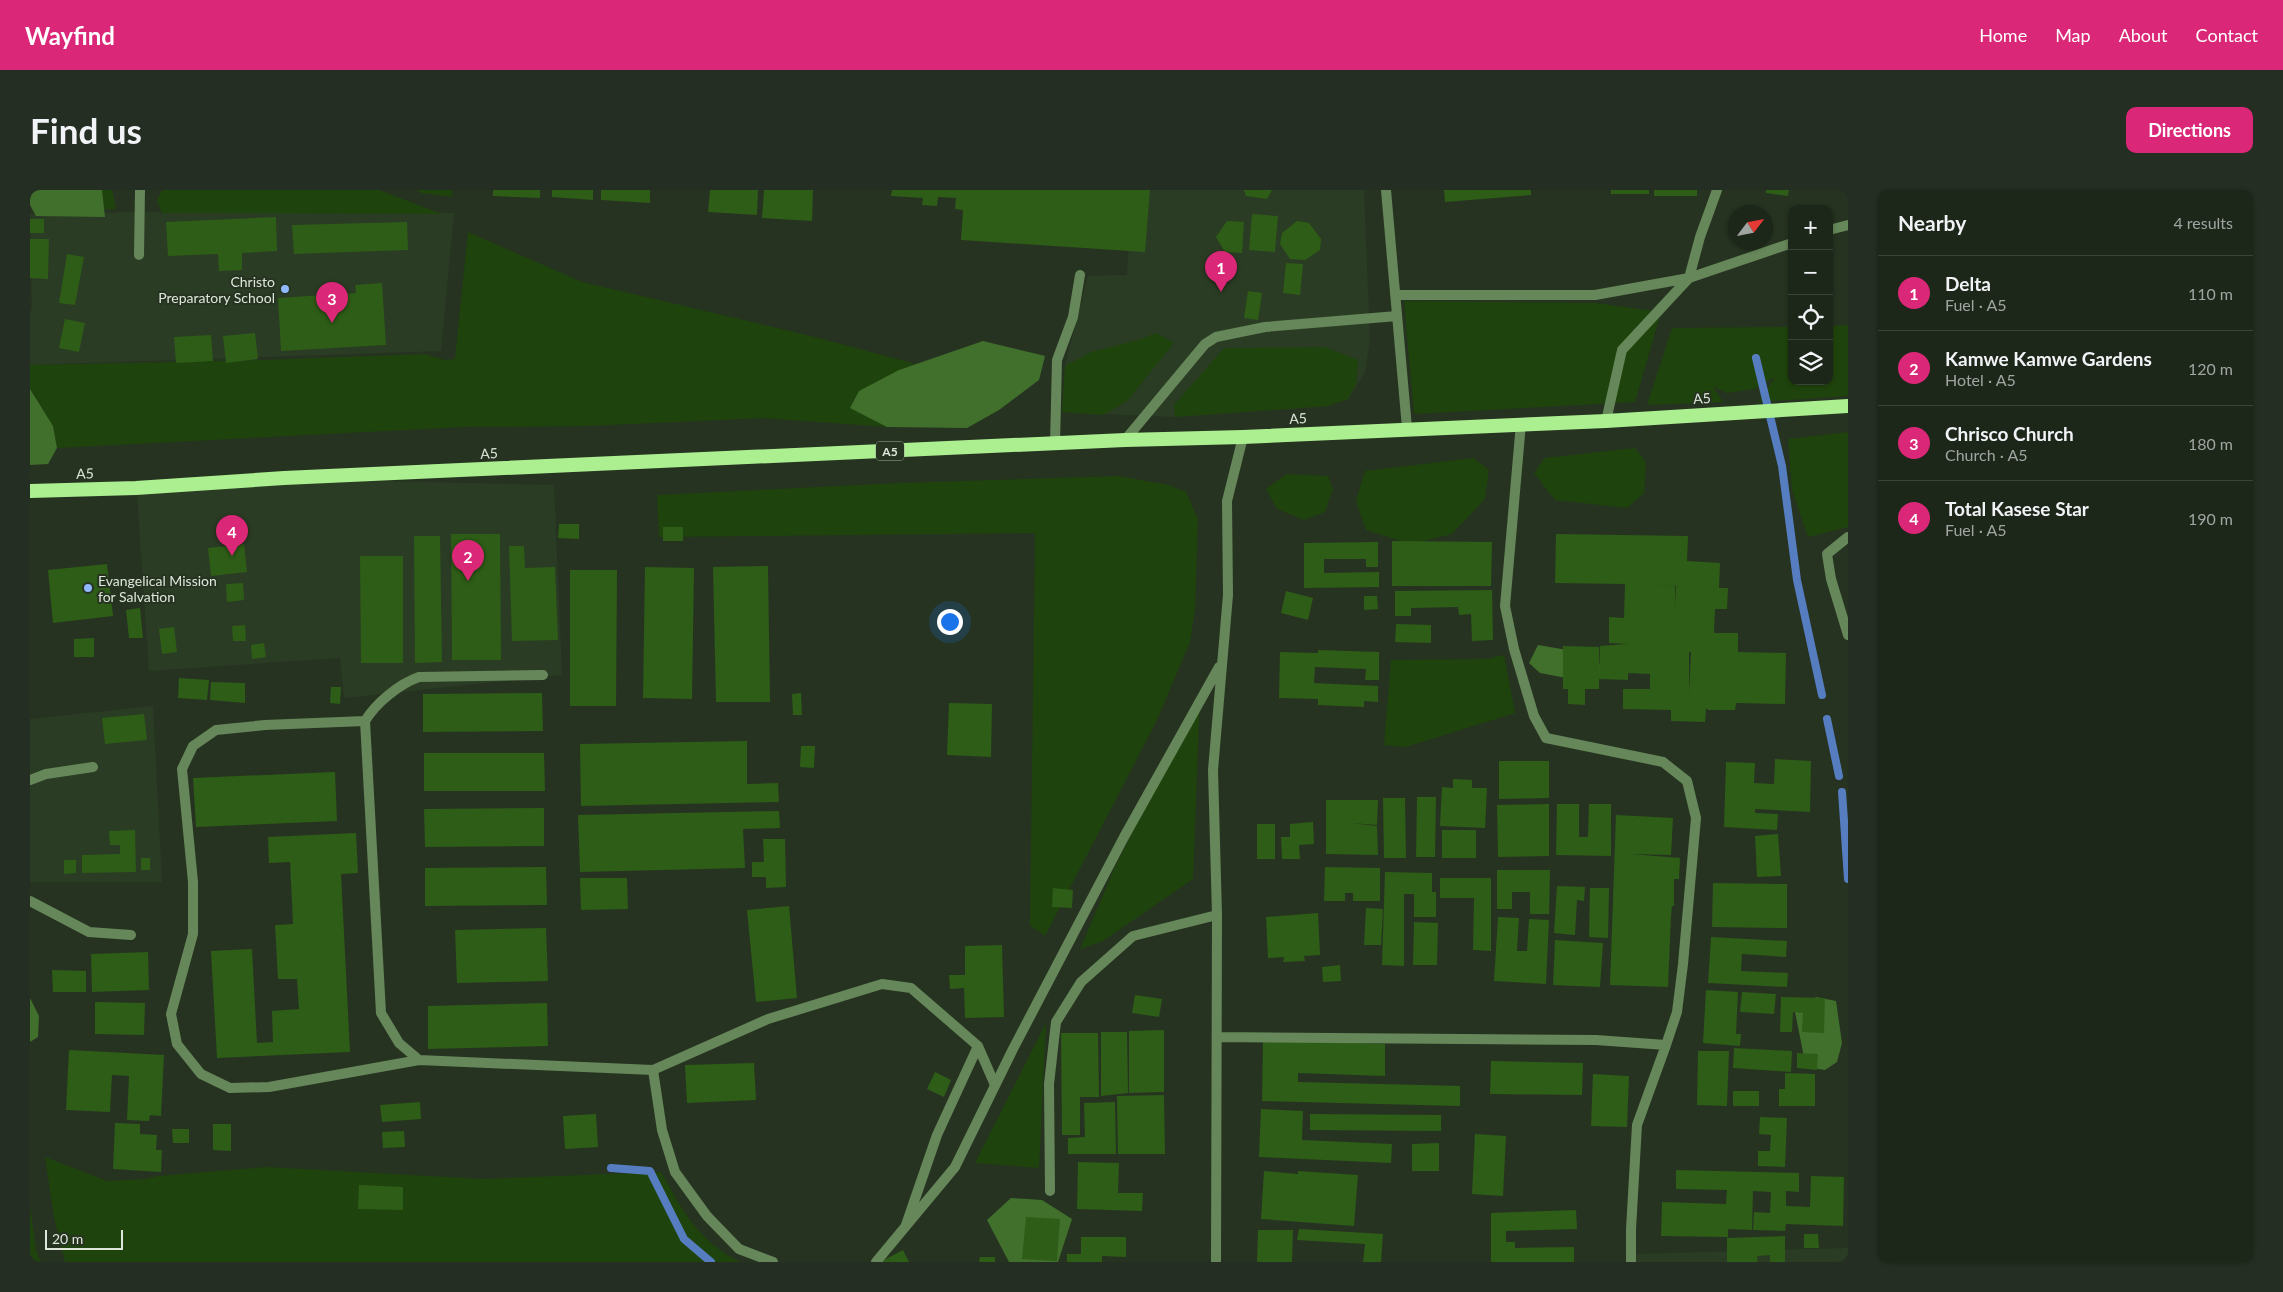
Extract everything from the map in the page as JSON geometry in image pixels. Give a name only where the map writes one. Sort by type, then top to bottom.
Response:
[{"type":"highway","name":"A5","points":[[30,491],[136,488],[284,478],[1125,440],[1243,437],[1407,428],[1606,421],[1848,406]]},
{"type":"street","points":[[139,255],[140,190]]},
{"type":"street","points":[[1386,190],[1407,428]]},
{"type":"street","points":[[1606,421],[1622,350],[1689,278],[1700,237],[1718,190]]},
{"type":"street","points":[[1833,229],[1848,225]]},
{"type":"street","points":[[1395,295],[1595,295],[1689,278],[1788,244]]},
{"type":"street","points":[[1055,444],[1057,360],[1073,317],[1080,275]]},
{"type":"street","points":[[1125,440],[1204,344],[1216,337],[1265,327],[1397,316]]},
{"type":"street","points":[[1521,423],[1505,606],[1514,649],[1534,716],[1546,738],[1663,762],[1687,781],[1696,818],[1683,964],[1676,1012],[1637,1125],[1631,1262]]},
{"type":"street","points":[[1216,1262],[1217,915],[1213,770],[1228,595],[1227,501],[1243,437]]},
{"type":"street","points":[[1848,537],[1827,554],[1831,579],[1848,635]]},
{"type":"street","points":[[876,1262],[955,1167],[1124,837],[1221,663]]},
{"type":"street","points":[[419,1060],[399,1043],[382,1013],[365,721],[372,709],[405,684],[419,677],[543,675]]},
{"type":"street","points":[[365,721],[265,725],[216,730],[193,746],[182,769],[193,882],[193,934],[171,1014],[177,1044],[201,1074],[230,1088],[269,1087],[419,1060],[653,1070],[768,1019],[882,984],[911,988],[978,1046],[995,1086]]},
{"type":"street","points":[[30,780],[46,774],[93,767]]},
{"type":"street","points":[[30,901],[88,932],[131,935]]},
{"type":"street","points":[[1050,1191],[1048,1084],[1056,1022],[1081,982],[1133,936],[1217,915]]},
{"type":"street","points":[[1216,1037],[1596,1040],[1666,1045]]},
{"type":"street","points":[[906,1226],[938,1135],[978,1046]]},
{"type":"street","points":[[653,1070],[662,1130],[675,1172],[707,1216],[739,1249],[772,1262]]},
{"type":"shaded area","points":[[1132,190],[1364,190],[1370,340],[1365,373],[1348,399],[1328,406],[1175,417],[1062,412],[1065,366],[1088,276],[1127,275]]},
{"type":"shaded area","points":[[129,212],[454,213],[441,351],[30,365],[30,315],[32,307],[30,214]]},
{"type":"shaded area","points":[[332,480],[554,485],[562,675],[344,698],[340,658],[149,671],[137,493]]},
{"type":"shaded area","points":[[153,706],[162,882],[30,882],[30,719]]},
{"type":"shaded area","points":[[1848,1248],[1848,1262],[1636,1262],[1637,1254]]},
{"type":"green space","points":[[30,190],[102,190],[105,217],[36,216],[30,205]]},
{"type":"green space","points":[[102,190],[112,190],[116,209],[104,209]]},
{"type":"green space","points":[[162,190],[379,190],[442,214],[162,213],[157,200]]},
{"type":"green space","points":[[416,190],[452,190],[452,197],[421,193]]},
{"type":"green space","points":[[468,232],[582,282],[807,335],[916,364],[899,370],[851,407],[887,427],[764,418],[588,426],[464,427],[57,448],[53,426],[30,389],[30,365],[264,360],[424,354],[445,360],[455,359]]},
{"type":"green space","points":[[1404,301],[1596,303],[1661,312],[1635,402],[1414,414]]},
{"type":"green space","points":[[1848,325],[1848,396],[1758,402],[1775,377],[1754,389],[1727,393],[1713,386],[1723,402],[1647,405],[1672,328],[1788,327],[1788,385],[1833,385],[1833,326]]},
{"type":"green space","points":[[1156,333],[1174,343],[1127,401],[1104,415],[1062,412],[1065,366],[1091,352],[1138,340]]},
{"type":"green space","points":[[983,341],[1045,356],[1039,380],[999,410],[967,428],[887,427],[850,408],[859,391],[899,370]]},
{"type":"green space","points":[[1325,347],[1358,360],[1356,384],[1348,399],[1328,406],[1175,417],[1174,405],[1224,348]]},
{"type":"green space","points":[[30,389],[53,426],[57,448],[48,464],[30,465]]},
{"type":"green space","points":[[1848,432],[1848,527],[1808,537],[1792,490],[1788,439]]},
{"type":"green space","points":[[1635,448],[1646,462],[1644,493],[1627,508],[1555,500],[1534,473],[1545,458]]},
{"type":"green space","points":[[1473,458],[1489,470],[1485,499],[1452,534],[1411,544],[1366,530],[1356,501],[1365,471]]},
{"type":"green space","points":[[1287,474],[1328,476],[1333,489],[1325,512],[1304,520],[1277,509],[1266,489]]},
{"type":"green space","points":[[1119,476],[1168,485],[1186,492],[1198,519],[1195,609],[1190,642],[1157,720],[1045,936],[1030,925],[1035,533],[659,537],[657,495],[900,483]]},
{"type":"green space","points":[[1538,645],[1579,652],[1602,666],[1603,677],[1593,683],[1540,673],[1529,663]]},
{"type":"green space","points":[[1504,655],[1515,713],[1406,747],[1384,745],[1391,660],[1487,659]]},
{"type":"green space","points":[[1200,697],[1193,879],[1103,941],[1080,949],[1114,869]]},
{"type":"green space","points":[[1816,997],[1836,1001],[1842,1043],[1837,1062],[1825,1070],[1806,1067],[1795,1012]]},
{"type":"green space","points":[[30,998],[39,1016],[38,1037],[30,1042]]},
{"type":"green space","points":[[1046,1023],[1039,1168],[975,1163]]},
{"type":"green space","points":[[45,1157],[107,1181],[267,1167],[483,1179],[661,1172],[677,1200],[702,1235],[725,1254],[740,1262],[65,1262],[54,1217]]},
{"type":"green space","points":[[1011,1198],[1042,1200],[1072,1219],[1058,1262],[1009,1262],[987,1220]]},
{"type":"green space","points":[[30,1205],[36,1250],[41,1262],[30,1262]]},
{"type":"building","points":[[493,190],[540,190],[540,198],[493,196]]},
{"type":"building","points":[[552,190],[593,190],[593,200],[552,197]]},
{"type":"building","points":[[601,190],[650,190],[650,203],[601,200]]},
{"type":"building","points":[[710,190],[758,190],[757,215],[708,212]]},
{"type":"building","points":[[764,190],[813,190],[812,221],[762,218]]},
{"type":"building","points":[[892,190],[1150,190],[1145,252],[961,240],[963,210],[955,209],[956,198],[938,197],[937,206],[922,205],[923,198],[891,196]]},
{"type":"building","points":[[1244,190],[1272,190],[1267,199],[1246,196]]},
{"type":"building","points":[[1444,190],[1531,190],[1531,195],[1445,202]]},
{"type":"building","points":[[1611,190],[1649,190],[1649,194],[1611,194]]},
{"type":"building","points":[[1654,190],[1697,190],[1697,196],[1654,196]]},
{"type":"building","points":[[1766,190],[1789,190],[1788,196],[1766,193]]},
{"type":"building","points":[[1252,214],[1278,216],[1275,252],[1249,250]]},
{"type":"building","points":[[276,217],[277,251],[242,253],[242,270],[219,271],[218,254],[168,256],[166,222]]},
{"type":"building","points":[[30,219],[44,219],[44,233],[30,233]]},
{"type":"building","points":[[1227,221],[1244,222],[1242,253],[1225,252],[1216,237]]},
{"type":"building","points":[[1297,221],[1309,223],[1321,239],[1320,250],[1305,260],[1290,259],[1280,244],[1282,233]]},
{"type":"building","points":[[407,222],[408,250],[294,254],[292,225]]},
{"type":"building","points":[[30,239],[49,239],[48,279],[30,278]]},
{"type":"building","points":[[67,254],[84,257],[75,305],[59,303]]},
{"type":"building","points":[[1286,263],[1303,264],[1300,295],[1283,293]]},
{"type":"building","points":[[382,283],[386,345],[281,351],[278,298],[356,293],[355,285]]},
{"type":"building","points":[[1248,291],[1262,293],[1258,320],[1244,318]]},
{"type":"building","points":[[65,319],[85,323],[79,352],[59,348]]},
{"type":"building","points":[[255,333],[258,359],[226,363],[223,336]]},
{"type":"building","points":[[211,335],[213,361],[176,363],[174,337]]},
{"type":"building","points":[[559,524],[579,524],[579,539],[558,538]]},
{"type":"building","points":[[663,527],[683,527],[683,541],[663,541]]},
{"type":"building","points":[[451,534],[500,534],[501,660],[452,660]]},
{"type":"building","points":[[1556,534],[1688,536],[1687,561],[1720,563],[1719,588],[1728,588],[1727,609],[1715,609],[1714,633],[1738,633],[1738,652],[1786,653],[1785,704],[1736,703],[1735,710],[1708,710],[1706,708],[1705,722],[1671,721],[1671,710],[1623,709],[1623,689],[1650,689],[1650,674],[1628,673],[1628,680],[1599,679],[1599,689],[1585,689],[1585,705],[1568,704],[1568,689],[1563,689],[1563,646],[1599,647],[1599,675],[1600,646],[1628,644],[1609,643],[1609,617],[1624,618],[1625,584],[1555,583]],"holes":[[[1689,652],[1691,652],[1689,693]]]},
{"type":"building","points":[[414,536],[440,536],[442,662],[415,663]]},
{"type":"building","points":[[1392,541],[1492,542],[1491,586],[1392,586]]},
{"type":"building","points":[[1378,542],[1378,567],[1366,567],[1366,559],[1324,559],[1324,573],[1379,572],[1379,587],[1304,588],[1304,543]]},
{"type":"building","points":[[244,544],[247,572],[211,576],[208,548]]},
{"type":"building","points":[[509,546],[524,546],[525,568],[555,567],[558,640],[512,641]]},
{"type":"building","points":[[360,556],[403,556],[403,663],[361,663]]},
{"type":"building","points":[[107,564],[113,616],[53,623],[48,570]]},
{"type":"building","points":[[768,566],[770,702],[716,702],[713,567]]},
{"type":"building","points":[[645,567],[694,568],[692,699],[643,698]]},
{"type":"building","points":[[570,570],[617,570],[616,706],[570,706]]},
{"type":"building","points":[[243,583],[244,600],[227,602],[226,584]]},
{"type":"building","points":[[1492,590],[1493,640],[1472,641],[1471,614],[1459,615],[1458,607],[1411,608],[1411,616],[1395,616],[1395,591]]},
{"type":"building","points":[[1286,591],[1313,598],[1308,620],[1281,613]]},
{"type":"building","points":[[1364,596],[1377,596],[1378,609],[1364,610]]},
{"type":"building","points":[[140,608],[143,638],[129,638],[126,610]]},
{"type":"building","points":[[1396,624],[1431,625],[1431,643],[1395,642]]},
{"type":"building","points":[[245,625],[246,641],[233,641],[232,626]]},
{"type":"building","points":[[174,627],[177,652],[162,654],[159,629]]},
{"type":"building","points":[[94,638],[94,657],[74,657],[74,639]]},
{"type":"building","points":[[264,643],[266,657],[252,659],[251,645]]},
{"type":"building","points":[[1318,650],[1379,652],[1379,680],[1365,680],[1366,669],[1315,667],[1314,683],[1378,686],[1378,702],[1364,701],[1364,707],[1318,705],[1318,699],[1279,698],[1280,652],[1318,653]]},
{"type":"building","points":[[179,678],[209,680],[207,700],[178,698]]},
{"type":"building","points":[[211,682],[245,683],[245,703],[210,700]]},
{"type":"building","points":[[331,687],[341,687],[340,704],[330,703]]},
{"type":"building","points":[[542,693],[543,731],[423,732],[423,694]]},
{"type":"building","points":[[801,693],[802,715],[793,715],[792,694]]},
{"type":"building","points":[[949,703],[992,704],[991,757],[947,755]]},
{"type":"building","points":[[144,714],[147,740],[105,744],[102,718]]},
{"type":"building","points":[[747,741],[747,784],[778,783],[779,802],[581,806],[580,744]]},
{"type":"building","points":[[801,746],[815,746],[814,768],[800,767]]},
{"type":"building","points":[[424,753],[544,753],[545,791],[424,791]]},
{"type":"building","points":[[1775,759],[1811,761],[1810,812],[1755,809],[1755,813],[1778,814],[1777,830],[1724,827],[1726,762],[1755,763],[1754,783],[1774,784]]},
{"type":"building","points":[[1499,761],[1549,761],[1549,798],[1499,799]]},
{"type":"building","points":[[335,772],[337,821],[196,827],[193,778]]},
{"type":"building","points":[[1453,779],[1472,780],[1472,788],[1487,788],[1485,828],[1440,826],[1442,787],[1453,788]]},
{"type":"building","points":[[1417,797],[1436,797],[1435,857],[1416,857]]},
{"type":"building","points":[[1383,798],[1405,798],[1406,858],[1384,858]]},
{"type":"building","points":[[1326,800],[1378,800],[1377,825],[1351,823],[1377,826],[1378,855],[1326,854]]},
{"type":"building","points":[[1549,804],[1549,856],[1498,857],[1497,805]]},
{"type":"building","points":[[1557,804],[1579,804],[1579,837],[1588,837],[1589,804],[1611,804],[1611,856],[1556,855]]},
{"type":"building","points":[[544,808],[544,846],[425,847],[424,809]]},
{"type":"building","points":[[779,811],[780,828],[743,829],[745,868],[580,872],[578,815]]},
{"type":"building","points":[[1616,815],[1673,818],[1671,855],[1631,854],[1680,858],[1679,879],[1674,879],[1668,987],[1610,985]]},
{"type":"building","points":[[1313,822],[1314,844],[1299,845],[1300,859],[1282,859],[1281,837],[1290,837],[1290,824]]},
{"type":"building","points":[[1257,824],[1275,824],[1275,859],[1257,859]]},
{"type":"building","points":[[135,830],[136,872],[82,873],[82,855],[120,854],[120,845],[110,845],[109,831]]},
{"type":"building","points":[[1442,830],[1476,830],[1476,858],[1442,858]]},
{"type":"building","points":[[356,833],[358,873],[341,874],[350,1052],[217,1058],[211,951],[252,949],[257,1043],[273,1042],[272,1011],[299,1009],[297,979],[278,979],[275,925],[293,924],[290,862],[269,863],[268,837]]},
{"type":"building","points":[[1778,834],[1781,876],[1757,877],[1755,836]]},
{"type":"building","points":[[763,839],[785,839],[786,887],[766,888],[766,877],[752,877],[752,862],[764,862]]},
{"type":"building","points":[[141,858],[150,858],[150,870],[141,870]]},
{"type":"building","points":[[64,860],[76,860],[76,873],[64,874]]},
{"type":"building","points":[[546,867],[547,905],[425,906],[425,868]]},
{"type":"building","points":[[1325,867],[1380,868],[1380,901],[1353,901],[1353,893],[1345,893],[1345,901],[1324,901]]},
{"type":"building","points":[[1497,870],[1550,870],[1549,914],[1530,914],[1530,892],[1512,892],[1512,909],[1497,909]]},
{"type":"building","points":[[1385,872],[1432,873],[1432,892],[1436,892],[1436,917],[1414,917],[1414,894],[1404,894],[1404,966],[1382,965]]},
{"type":"building","points":[[580,878],[627,878],[628,909],[581,910]]},
{"type":"building","points":[[1440,878],[1491,878],[1491,951],[1473,950],[1474,898],[1440,898]]},
{"type":"building","points":[[1713,883],[1787,884],[1787,928],[1712,927]]},
{"type":"building","points":[[1557,886],[1585,887],[1584,901],[1577,900],[1575,935],[1554,933]]},
{"type":"building","points":[[1053,888],[1073,890],[1072,908],[1052,907]]},
{"type":"building","points":[[1590,888],[1609,888],[1608,938],[1589,937]]},
{"type":"building","points":[[789,906],[797,998],[756,1002],[747,910]]},
{"type":"building","points":[[1366,908],[1383,909],[1381,945],[1364,945]]},
{"type":"building","points":[[1318,913],[1320,955],[1304,956],[1305,961],[1283,962],[1284,957],[1268,958],[1266,917]]},
{"type":"building","points":[[1498,917],[1519,918],[1517,951],[1527,951],[1529,919],[1549,920],[1546,984],[1494,981]]},
{"type":"building","points":[[1414,922],[1438,923],[1437,965],[1413,965]]},
{"type":"building","points":[[546,928],[548,981],[457,983],[455,930]]},
{"type":"building","points":[[1711,937],[1787,941],[1786,957],[1742,954],[1741,971],[1788,973],[1787,987],[1708,983]]},
{"type":"building","points":[[1555,940],[1603,943],[1600,987],[1553,985]]},
{"type":"building","points":[[1002,945],[1004,1017],[965,1018],[964,988],[950,989],[949,975],[965,975],[965,946]]},
{"type":"building","points":[[148,952],[149,990],[92,992],[91,954]]},
{"type":"building","points":[[1340,965],[1341,981],[1323,982],[1322,967]]},
{"type":"building","points":[[52,970],[86,971],[86,992],[53,992]]},
{"type":"building","points":[[1706,990],[1738,992],[1736,1034],[1741,1034],[1740,1046],[1703,1043]]},
{"type":"building","points":[[1742,992],[1776,994],[1774,1014],[1740,1012]]},
{"type":"building","points":[[1135,995],[1162,999],[1159,1017],[1132,1013]]},
{"type":"building","points":[[1781,997],[1825,998],[1824,1033],[1802,1032],[1803,1013],[1793,1012],[1792,1032],[1780,1032]]},
{"type":"building","points":[[95,1002],[145,1003],[144,1035],[95,1034]]},
{"type":"building","points":[[547,1003],[548,1046],[428,1049],[428,1006]]},
{"type":"building","points":[[1164,1030],[1164,1092],[1129,1093],[1129,1031]]},
{"type":"building","points":[[1101,1032],[1127,1032],[1128,1093],[1101,1096]]},
{"type":"building","points":[[1061,1033],[1098,1033],[1099,1097],[1080,1097],[1080,1135],[1062,1135]]},
{"type":"building","points":[[1263,1040],[1385,1044],[1385,1076],[1298,1073],[1298,1082],[1460,1086],[1460,1106],[1262,1101]]},
{"type":"building","points":[[1734,1048],[1792,1051],[1791,1072],[1733,1068]]},
{"type":"building","points":[[69,1050],[164,1055],[161,1116],[150,1115],[149,1121],[127,1120],[129,1076],[112,1075],[110,1112],[66,1110]]},
{"type":"building","points":[[1698,1051],[1729,1051],[1727,1106],[1697,1105]]},
{"type":"building","points":[[1797,1053],[1818,1054],[1817,1070],[1797,1068]]},
{"type":"building","points":[[1491,1061],[1583,1063],[1582,1095],[1490,1094]]},
{"type":"building","points":[[754,1063],[756,1100],[687,1103],[685,1065]]},
{"type":"building","points":[[935,1072],[951,1080],[944,1097],[927,1089]]},
{"type":"building","points":[[1785,1073],[1815,1074],[1815,1106],[1779,1106],[1779,1089],[1785,1089]]},
{"type":"building","points":[[1593,1074],[1629,1076],[1627,1127],[1591,1126]]},
{"type":"building","points":[[1733,1091],[1759,1091],[1759,1106],[1733,1106]]},
{"type":"building","points":[[1164,1095],[1165,1154],[1118,1154],[1117,1096]]},
{"type":"building","points":[[420,1102],[421,1119],[382,1122],[380,1105]]},
{"type":"building","points":[[1115,1102],[1116,1154],[1068,1154],[1068,1138],[1085,1137],[1084,1103]]},
{"type":"building","points":[[1261,1109],[1303,1111],[1302,1140],[1392,1144],[1391,1163],[1259,1157]]},
{"type":"building","points":[[596,1114],[598,1147],[565,1149],[563,1116]]},
{"type":"building","points":[[1310,1114],[1441,1115],[1441,1131],[1310,1130]]},
{"type":"building","points":[[1760,1117],[1787,1118],[1785,1167],[1758,1166],[1758,1151],[1770,1151],[1771,1135],[1759,1134]]},
{"type":"building","points":[[115,1123],[140,1124],[140,1134],[157,1135],[156,1150],[162,1150],[161,1172],[113,1169]]},
{"type":"building","points":[[213,1124],[231,1124],[231,1151],[213,1150]]},
{"type":"building","points":[[172,1129],[189,1129],[189,1143],[173,1143]]},
{"type":"building","points":[[404,1131],[405,1147],[383,1148],[382,1132]]},
{"type":"building","points":[[1475,1134],[1506,1136],[1503,1196],[1472,1194]]},
{"type":"building","points":[[1439,1143],[1439,1171],[1412,1171],[1412,1144]]},
{"type":"building","points":[[1078,1162],[1119,1163],[1118,1193],[1143,1193],[1142,1211],[1077,1209]]},
{"type":"building","points":[[1676,1170],[1799,1173],[1799,1192],[1786,1191],[1786,1206],[1810,1207],[1811,1176],[1844,1177],[1843,1226],[1786,1224],[1785,1231],[1753,1230],[1754,1212],[1770,1213],[1771,1192],[1753,1191],[1752,1230],[1728,1229],[1728,1237],[1661,1236],[1662,1202],[1726,1204],[1727,1190],[1676,1189]]},
{"type":"building","points":[[1264,1171],[1298,1174],[1298,1171],[1358,1175],[1354,1226],[1261,1219]]},
{"type":"building","points":[[359,1185],[403,1187],[403,1210],[358,1209]]},
{"type":"building","points":[[1576,1210],[1577,1229],[1506,1231],[1506,1242],[1515,1242],[1515,1248],[1574,1247],[1574,1262],[1491,1262],[1491,1213]]},
{"type":"building","points":[[1026,1217],[1060,1219],[1057,1261],[1022,1259]]},
{"type":"building","points":[[1299,1229],[1383,1234],[1381,1262],[1363,1262],[1365,1244],[1297,1240]]},
{"type":"building","points":[[1258,1230],[1293,1230],[1292,1262],[1257,1262]]},
{"type":"building","points":[[1804,1234],[1818,1234],[1819,1248],[1804,1248]]},
{"type":"building","points":[[1785,1236],[1785,1262],[1770,1262],[1770,1255],[1757,1256],[1758,1262],[1727,1262],[1727,1238]]},
{"type":"building","points":[[1081,1237],[1126,1237],[1126,1257],[1102,1256],[1102,1262],[1067,1262],[1067,1254],[1081,1254]]},
{"type":"building","points":[[903,1250],[909,1262],[880,1262]]},
{"type":"building","points":[[980,1257],[995,1257],[995,1262],[979,1262]]},
{"type":"waterway","points":[[1756,358],[1782,466],[1797,580],[1822,695]]},
{"type":"waterway","points":[[1827,719],[1839,776]]},
{"type":"waterway","points":[[1842,792],[1848,879]]},
{"type":"waterway","points":[[611,1168],[650,1171],[684,1239],[711,1262]]},
{"type":"place","name":"Christo Preparatory School","points":[[285,289]]},
{"type":"place","name":"Delta","points":[[1221,292]]},
{"type":"place","name":"Chrisco Church","points":[[332,323]]},
{"type":"place","name":"Total Kasese Star","points":[[232,556]]},
{"type":"place","name":"Kamwe Kamwe Gardens","points":[[468,581]]},
{"type":"place","name":"Evangelical Mission for Salvation","points":[[88,588]]}]
